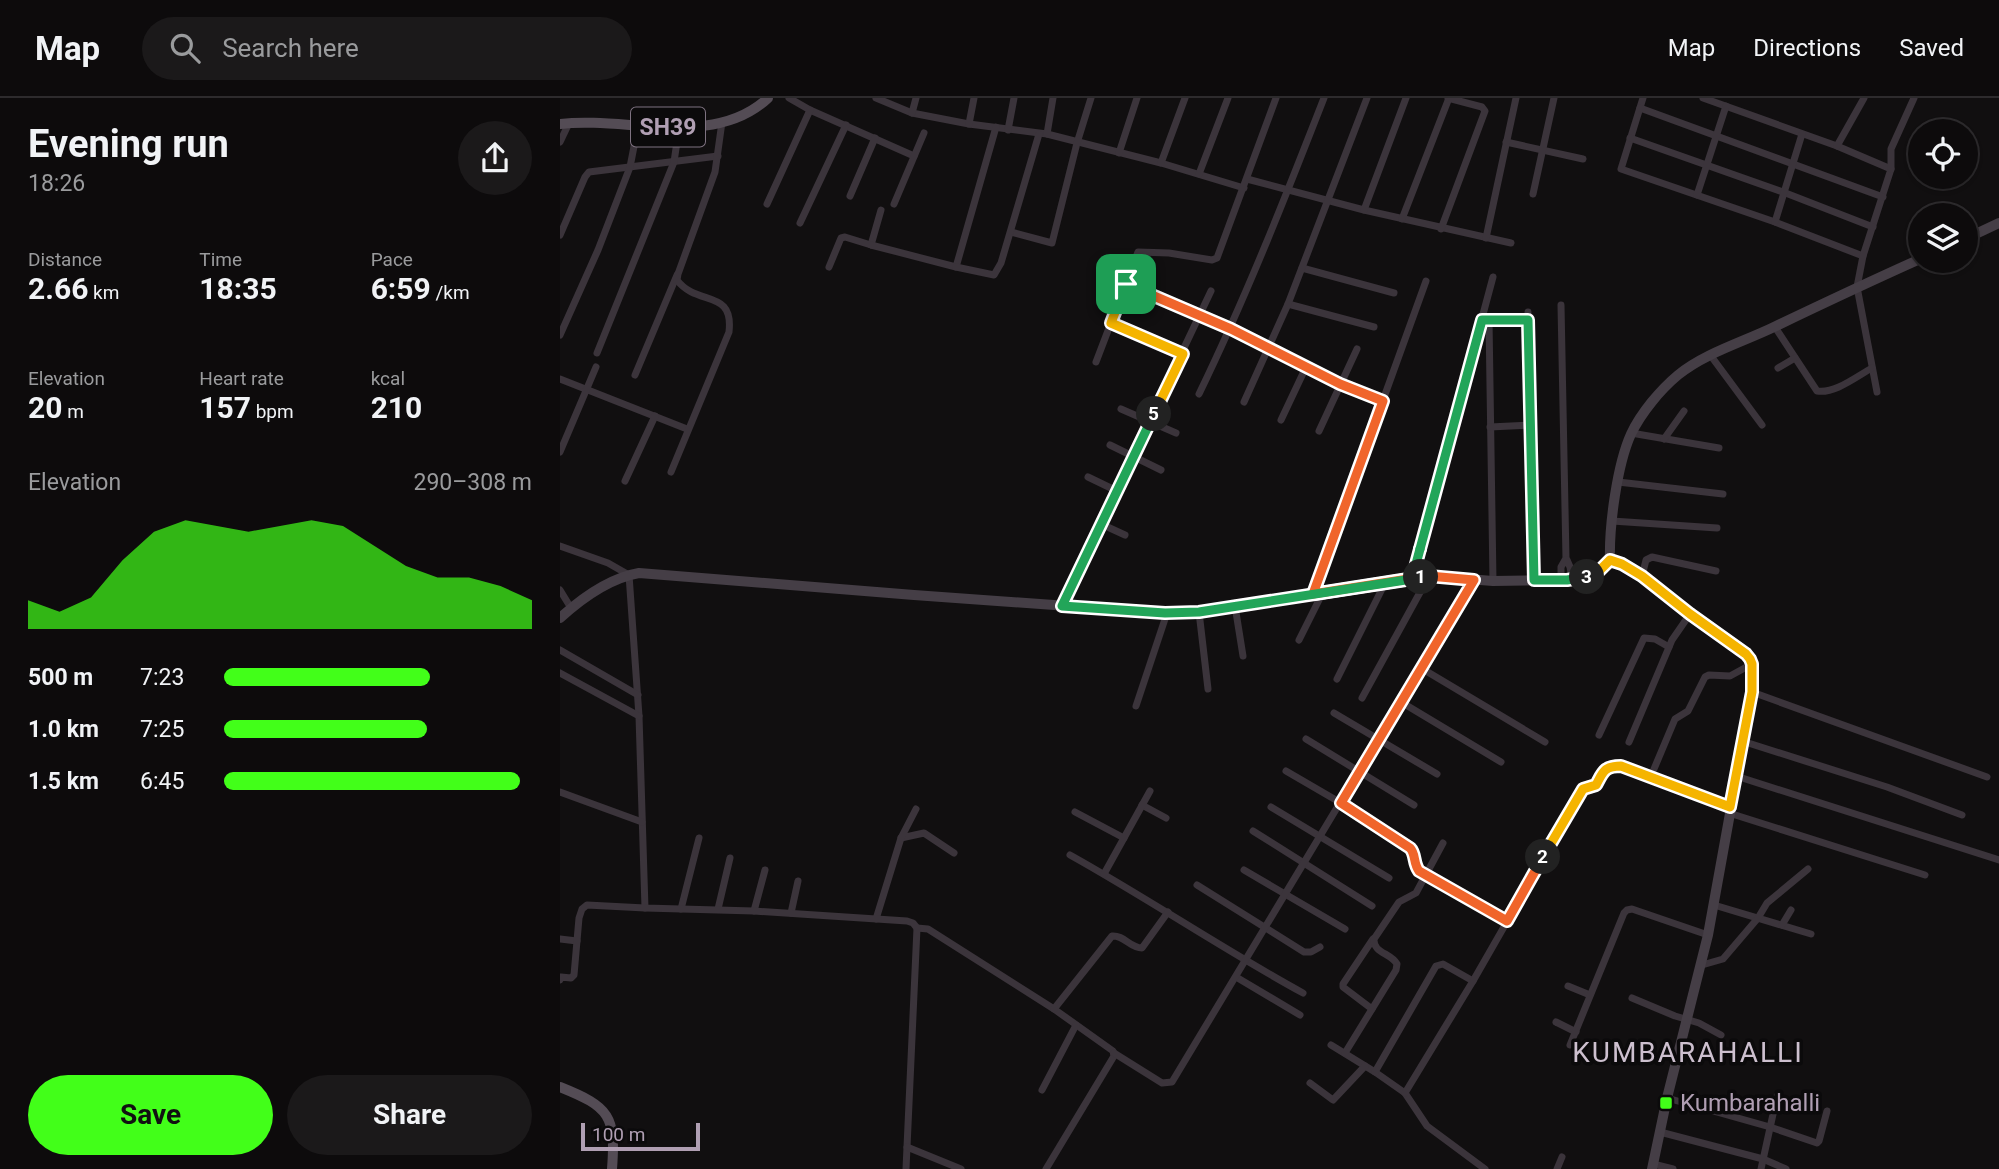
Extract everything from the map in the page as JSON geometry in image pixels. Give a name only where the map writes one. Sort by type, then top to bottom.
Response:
[{"type":"main road","name":"SH39","points":[[565,124],[679,128],[722,122],[754,111],[768,98]]},
{"type":"main road","points":[[560,1087],[594,1102],[610,1121],[614,1139],[612,1169]]},
{"type":"street","points":[[789,98],[914,156]]},
{"type":"street","points":[[876,98],[912,113],[1043,134],[1161,163],[1244,188]]},
{"type":"street","points":[[912,113],[916,98]]},
{"type":"street","points":[[969,124],[974,98]]},
{"type":"street","points":[[1008,130],[1014,98]]},
{"type":"street","points":[[829,267],[841,238],[845,237],[994,275],[1001,264],[1053,98]]},
{"type":"street","points":[[1011,232],[1052,243],[1091,98]]},
{"type":"street","points":[[1119,153],[1137,98]]},
{"type":"street","points":[[1161,163],[1185,98]]},
{"type":"street","points":[[1199,174],[1228,98]]},
{"type":"street","points":[[1096,362],[1139,252],[1170,253],[1215,260],[1276,98]]},
{"type":"street","points":[[1199,394],[1231,329],[1324,98]]},
{"type":"street","points":[[1244,402],[1288,304],[1367,98]]},
{"type":"street","points":[[1364,210],[1406,98]]},
{"type":"street","points":[[1402,219],[1449,98],[1482,107],[1485,111],[1441,229]]},
{"type":"street","points":[[1486,238],[1516,98]]},
{"type":"street","points":[[1533,194],[1554,98]]},
{"type":"street","points":[[1643,98],[1621,169],[1775,222],[1863,256]]},
{"type":"street","points":[[1703,98],[1837,146],[1891,169]]},
{"type":"street","points":[[1837,146],[1864,98]]},
{"type":"street","points":[[1877,391],[1857,287],[1863,256],[1891,169],[1891,149],[1914,98]]},
{"type":"street","points":[[1697,195],[1726,106]]},
{"type":"street","points":[[1640,108],[1884,197]]},
{"type":"street","points":[[767,204],[810,110]]},
{"type":"street","points":[[635,375],[715,172],[722,122]]},
{"type":"street","points":[[560,142],[565,124]]},
{"type":"street","points":[[800,223],[846,125]]},
{"type":"street","points":[[560,335],[630,167],[638,126]]},
{"type":"street","points":[[956,267],[996,127]]},
{"type":"street","points":[[597,354],[674,162],[679,128]]},
{"type":"street","points":[[894,204],[924,133]]},
{"type":"street","points":[[1775,222],[1802,134]]},
{"type":"street","points":[[850,196],[876,138]]},
{"type":"street","points":[[1630,138],[1873,227]]},
{"type":"street","points":[[1507,142],[1583,159]]},
{"type":"street","points":[[560,235],[589,172],[718,156]]},
{"type":"street","points":[[1247,179],[1441,229],[1511,243]]},
{"type":"street","points":[[871,245],[881,210]]},
{"type":"street","points":[[1978,233],[1999,223]]},
{"type":"street","points":[[1610,560],[1609,541],[1618,482],[1631,433],[1646,410],[1679,375],[1711,356],[1908,264]]},
{"type":"street","points":[[1302,268],[1394,293]]},
{"type":"street","points":[[671,472],[729,332],[730,318],[723,305],[690,292],[681,285],[677,274]]},
{"type":"street","points":[[1412,579],[1485,320],[1493,277]]},
{"type":"street","points":[[1299,640],[1318,593],[1426,281]]},
{"type":"street","points":[[1126,284],[1231,329],[1340,384],[1383,401]]},
{"type":"street","points":[[1062,606],[1212,291]]},
{"type":"street","points":[[1288,304],[1374,327]]},
{"type":"street","points":[[1561,305],[1566,559],[1570,566],[1566,580]]},
{"type":"street","points":[[1485,320],[1528,316],[1534,580]]},
{"type":"street","points":[[1485,320],[1493,581]]},
{"type":"street","points":[[1111,323],[1183,354]]},
{"type":"street","points":[[1775,327],[1817,391],[1822,393],[1833,389],[1872,368]]},
{"type":"street","points":[[1319,431],[1357,349]]},
{"type":"street","points":[[1711,356],[1762,425]]},
{"type":"street","points":[[1778,368],[1795,358]]},
{"type":"street","points":[[560,452],[596,367]]},
{"type":"street","points":[[1281,420],[1306,367]]},
{"type":"street","points":[[560,379],[687,429]]},
{"type":"street","points":[[1121,408],[1176,433]]},
{"type":"street","points":[[1664,439],[1684,411]]},
{"type":"street","points":[[625,481],[655,416]]},
{"type":"street","points":[[1490,427],[1531,425]]},
{"type":"street","points":[[1631,433],[1719,448]]},
{"type":"street","points":[[1110,445],[1161,470]]},
{"type":"street","points":[[1088,477],[1117,491]]},
{"type":"street","points":[[1618,482],[1723,494]]},
{"type":"street","points":[[1612,521],[1717,528]]},
{"type":"street","points":[[1101,524],[1125,535]]},
{"type":"street","points":[[560,546],[608,563],[629,575]]},
{"type":"street","points":[[1642,576],[1646,560],[1652,557],[1716,571]]},
{"type":"street","points":[[1610,560],[1642,576],[1746,654],[1752,664],[1752,692],[1714,905],[1702,965],[1686,1019],[1652,1166],[1673,1169]]},
{"type":"street","points":[[560,618],[612,582],[639,573],[914,596],[1167,613],[1199,612],[1429,576],[1493,581],[1566,580],[1591,576],[1610,560]]},
{"type":"street","points":[[629,575],[638,695],[645,908]]},
{"type":"street","points":[[1362,698],[1429,576]]},
{"type":"street","points":[[917,928],[928,929],[1054,1009],[1114,1053],[1162,1083],[1172,1082],[1474,580]]},
{"type":"street","points":[[1337,679],[1385,583]]},
{"type":"street","points":[[560,590],[571,608]]},
{"type":"street","points":[[1235,606],[1243,656]]},
{"type":"street","points":[[1199,612],[1208,689]]},
{"type":"street","points":[[1136,706],[1167,613]]},
{"type":"street","points":[[1629,742],[1669,647],[1690,614]]},
{"type":"street","points":[[1599,736],[1644,638],[1655,639],[1669,647]]},
{"type":"street","points":[[560,650],[638,695]]},
{"type":"street","points":[[1654,769],[1675,719],[1688,711],[1705,677],[1730,676],[1752,664]]},
{"type":"street","points":[[1422,668],[1545,742]]},
{"type":"street","points":[[560,673],[639,716]]},
{"type":"street","points":[[1752,692],[1987,777]]},
{"type":"street","points":[[1401,702],[1501,762]]},
{"type":"street","points":[[1334,713],[1437,774]]},
{"type":"street","points":[[1306,739],[1414,805]]},
{"type":"street","points":[[1742,741],[1887,787],[1962,815]]},
{"type":"street","points":[[1405,1093],[1583,789],[1596,785],[1611,766],[1621,766],[1730,810],[1925,875]]},
{"type":"street","points":[[1286,771],[1410,848],[1419,871],[1507,921]]},
{"type":"street","points":[[1736,776],[1999,860]]},
{"type":"street","points":[[1104,874],[1150,791]]},
{"type":"street","points":[[560,792],[642,822]]},
{"type":"street","points":[[1142,805],[1166,818]]},
{"type":"street","points":[[1271,807],[1389,878]]},
{"type":"street","points":[[876,919],[901,838],[916,809]]},
{"type":"street","points":[[1075,812],[1124,838]]},
{"type":"street","points":[[1253,831],[1372,906]]},
{"type":"street","points":[[901,838],[924,833],[954,853]]},
{"type":"street","points":[[681,909],[699,838]]},
{"type":"street","points":[[1372,1009],[1343,987],[1343,984],[1399,902],[1416,893],[1443,843]]},
{"type":"street","points":[[1070,855],[1303,993]]},
{"type":"street","points":[[718,909],[730,858]]},
{"type":"street","points":[[1702,965],[1723,959],[1758,918],[1767,903],[1808,869]]},
{"type":"street","points":[[754,911],[765,870]]},
{"type":"street","points":[[1244,870],[1345,929]]},
{"type":"street","points":[[791,913],[798,881]]},
{"type":"street","points":[[1197,885],[1304,953],[1320,947]]},
{"type":"street","points":[[560,978],[570,978],[573,975],[579,918],[582,909],[587,905],[791,913],[907,920],[913,923],[917,928],[906,1169]]},
{"type":"street","points":[[1714,905],[1811,934]]},
{"type":"street","points":[[1570,1045],[1626,910],[1632,909],[1708,935]]},
{"type":"street","points":[[1782,925],[1791,910]]},
{"type":"street","points":[[1054,1009],[1112,936],[1119,937],[1133,947],[1142,948],[1168,912]]},
{"type":"street","points":[[560,939],[577,941]]},
{"type":"street","points":[[1345,1053],[1396,970],[1395,959],[1376,948],[1374,939]]},
{"type":"street","points":[[1376,1072],[1436,966],[1443,964],[1473,981]]},
{"type":"street","points":[[1236,977],[1300,1015]]},
{"type":"street","points":[[1568,986],[1590,995]]},
{"type":"street","points":[[1632,998],[1721,1035]]},
{"type":"street","points":[[1556,1022],[1576,1032]]},
{"type":"street","points":[[1042,1090],[1076,1025]]},
{"type":"street","points":[[1331,1045],[1405,1093],[1427,1126],[1485,1169]]},
{"type":"street","points":[[1046,1169],[1114,1053]]},
{"type":"street","points":[[1311,1083],[1333,1100],[1365,1066]]},
{"type":"street","points":[[1761,1169],[1777,1096]]},
{"type":"street","points":[[1667,1098],[1818,1143],[1827,1111]]},
{"type":"street","points":[[1660,1132],[1763,1159],[1786,1169]]},
{"type":"street","points":[[907,1147],[961,1169]]},
{"type":"street","points":[[1557,1169],[1562,1157]]},
{"type":"place","name":"Kumbarahalli","points":[[1666,1103]]},
{"type":"district","name":"KUMBARAHALLI","points":[[1688,1052]]},
{"type":"route","points":[[1126,284],[1111,323],[1183,354],[1062,606],[1165,613],[1199,612],[1412,579],[1482,320],[1528,320],[1534,580],[1567,580],[1591,576],[1610,560],[1622,564],[1746,654],[1752,664],[1752,692],[1730,807],[1621,766],[1611,766],[1596,785],[1583,789],[1507,921],[1419,871],[1410,848],[1341,803],[1474,580],[1429,576],[1412,579],[1323,592],[1313,594],[1383,401],[1340,384],[1231,329],[1126,284]]}]
